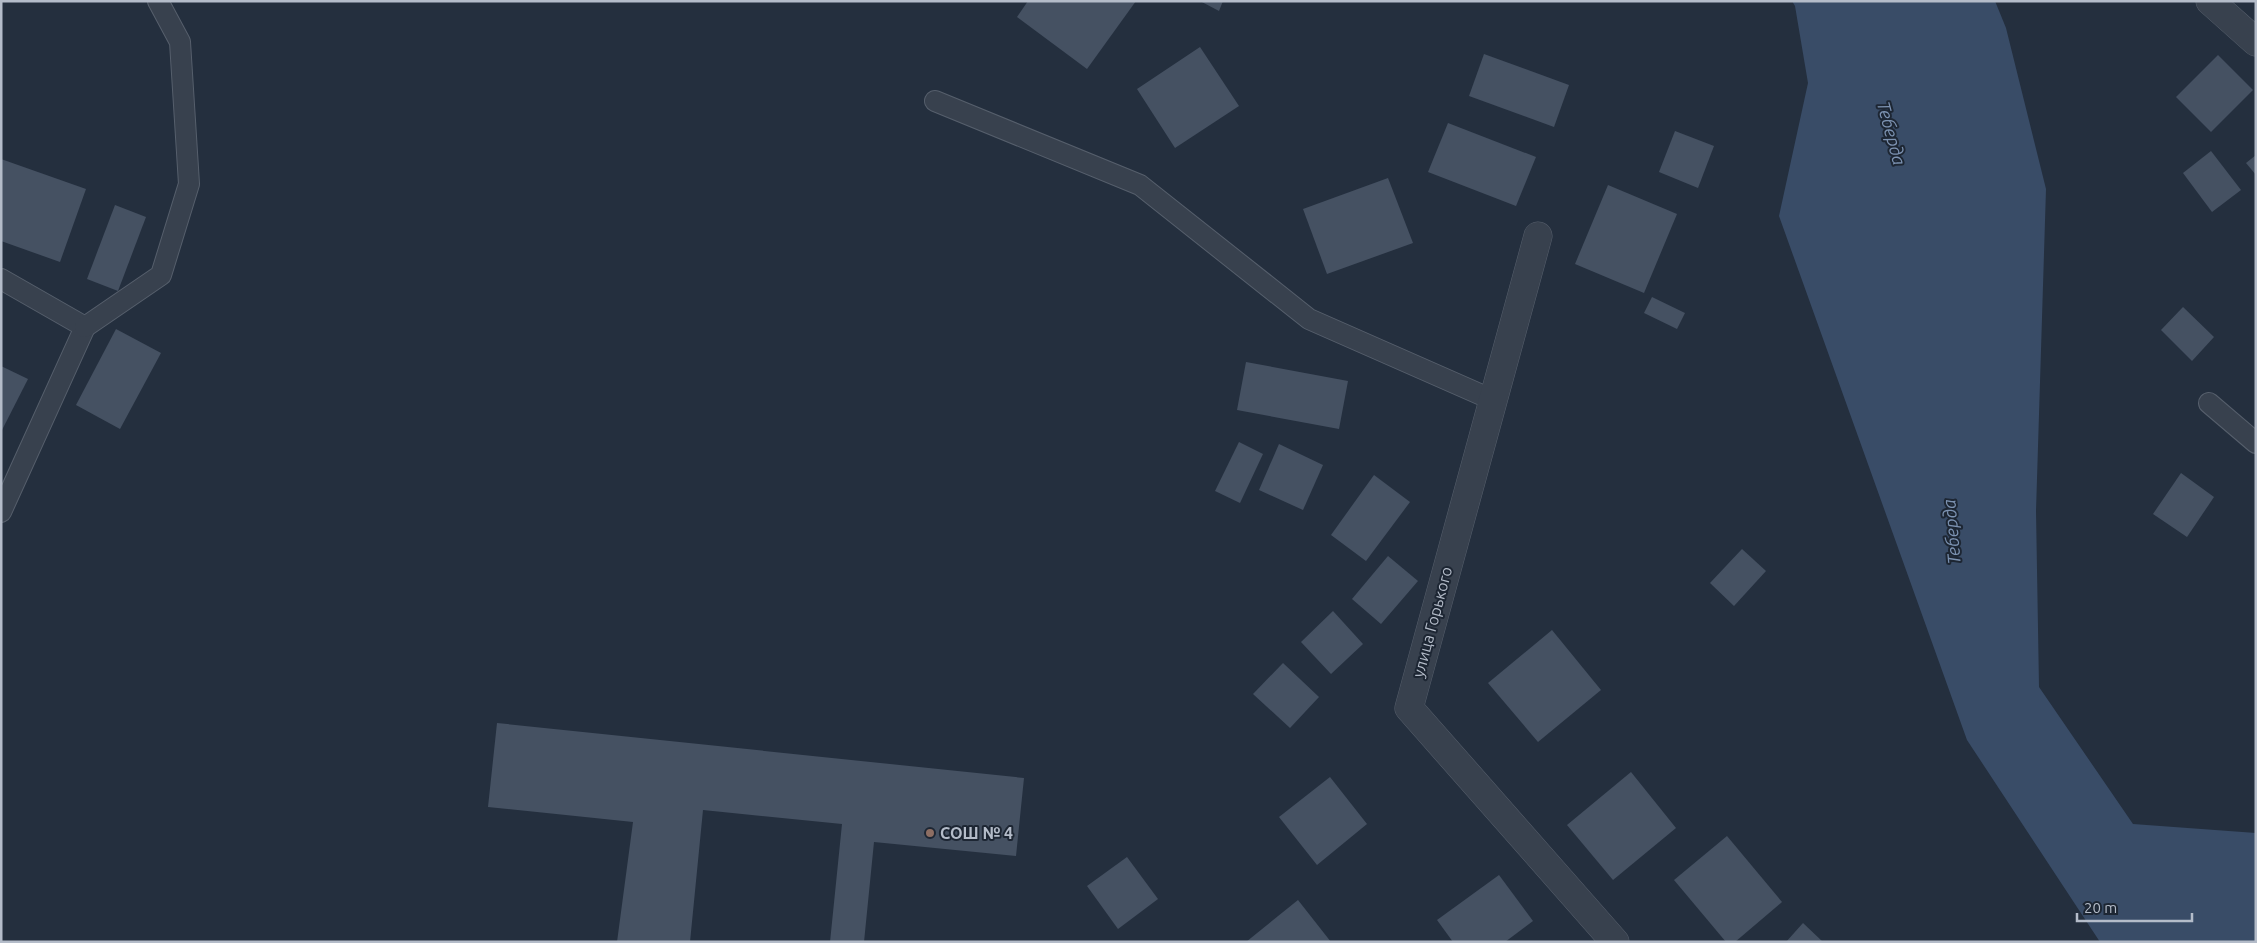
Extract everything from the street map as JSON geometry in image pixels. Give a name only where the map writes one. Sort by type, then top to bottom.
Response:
[{"type":"street","points":[[2210,1],[2256,42]]},
{"type":"street","name":"улица Горького","points":[[1538,236],[1409,708],[1615,942]]},
{"type":"lane","points":[[1,512],[85,327],[161,274],[189,184],[180,42],[158,1]]},
{"type":"lane","points":[[935,101],[1140,185],[1309,319],[1493,400]]},
{"type":"lane","points":[[1,279],[85,327]]},
{"type":"lane","points":[[2209,403],[2256,443]]},
{"type":"water","name":"Теберда","points":[[1792,1],[1995,1],[2006,28],[2046,189],[2036,511],[2039,687],[2133,824],[2256,833],[2256,942],[2100,942],[1967,740],[1779,216],[1808,83],[1795,6]]},
{"type":"building","points":[[1028,1],[1136,1],[1087,69],[1017,17]]},
{"type":"building","points":[[1200,1],[1223,1],[1219,11]]},
{"type":"building","points":[[1200,47],[1239,106],[1175,148],[1137,89]]},
{"type":"building","points":[[1484,54],[1569,85],[1554,127],[1469,96]]},
{"type":"building","points":[[2218,55],[2253,90],[2211,132],[2176,97]]},
{"type":"building","points":[[1448,123],[1536,157],[1516,206],[1428,172]]},
{"type":"building","points":[[1675,131],[1714,146],[1698,188],[1659,172]]},
{"type":"building","points":[[2211,151],[2241,190],[2212,212],[2183,173]]},
{"type":"building","points":[[2256,155],[2256,175],[2246,163]]},
{"type":"building","points":[[1,159],[86,189],[60,262],[1,241]]},
{"type":"building","points":[[1388,178],[1413,243],[1327,274],[1303,209]]},
{"type":"building","points":[[1608,185],[1677,214],[1644,293],[1575,264]]},
{"type":"building","points":[[115,205],[146,217],[118,291],[87,279]]},
{"type":"building","points":[[1652,297],[1685,313],[1677,329],[1644,313]]},
{"type":"building","points":[[2183,307],[2214,337],[2192,361],[2161,330]]},
{"type":"building","points":[[116,329],[161,353],[120,429],[76,405]]},
{"type":"building","points":[[1246,362],[1348,381],[1339,429],[1237,410]]},
{"type":"building","points":[[1,366],[28,379],[1,432]]},
{"type":"building","points":[[1239,442],[1263,454],[1240,503],[1215,491]]},
{"type":"building","points":[[1279,444],[1323,465],[1303,510],[1259,490]]},
{"type":"building","points":[[2181,473],[2214,497],[2187,537],[2153,514]]},
{"type":"building","points":[[1374,475],[1410,502],[1366,561],[1331,535]]},
{"type":"building","points":[[1742,549],[1766,571],[1734,606],[1710,583]]},
{"type":"building","points":[[1388,556],[1418,581],[1381,624],[1352,599]]},
{"type":"building","points":[[1333,611],[1363,644],[1331,674],[1301,642]]},
{"type":"building","points":[[1552,630],[1601,690],[1538,742],[1488,683]]},
{"type":"building","points":[[1283,663],[1319,697],[1290,728],[1253,694]]},
{"type":"building","name":"СОШ № 4","points":[[497,723],[1024,778],[1016,856],[874,842],[864,942],[830,942],[842,824],[703,810],[690,942],[617,942],[633,822],[488,807]]},
{"type":"building","points":[[1631,772],[1676,828],[1613,880],[1567,825]]},
{"type":"building","points":[[1330,777],[1367,824],[1317,865],[1279,817]]},
{"type":"building","points":[[1727,836],[1782,902],[1735,942],[1726,942],[1674,880]]},
{"type":"building","points":[[1127,857],[1158,899],[1118,929],[1087,886]]},
{"type":"building","points":[[1499,875],[1533,921],[1505,942],[1453,942],[1437,920]]},
{"type":"building","points":[[1298,900],[1331,942],[1246,942]]},
{"type":"building","points":[[1803,923],[1823,942],[1786,942]]},
{"type":"place","name":"СОШ № 4","points":[[930,833]]}]
